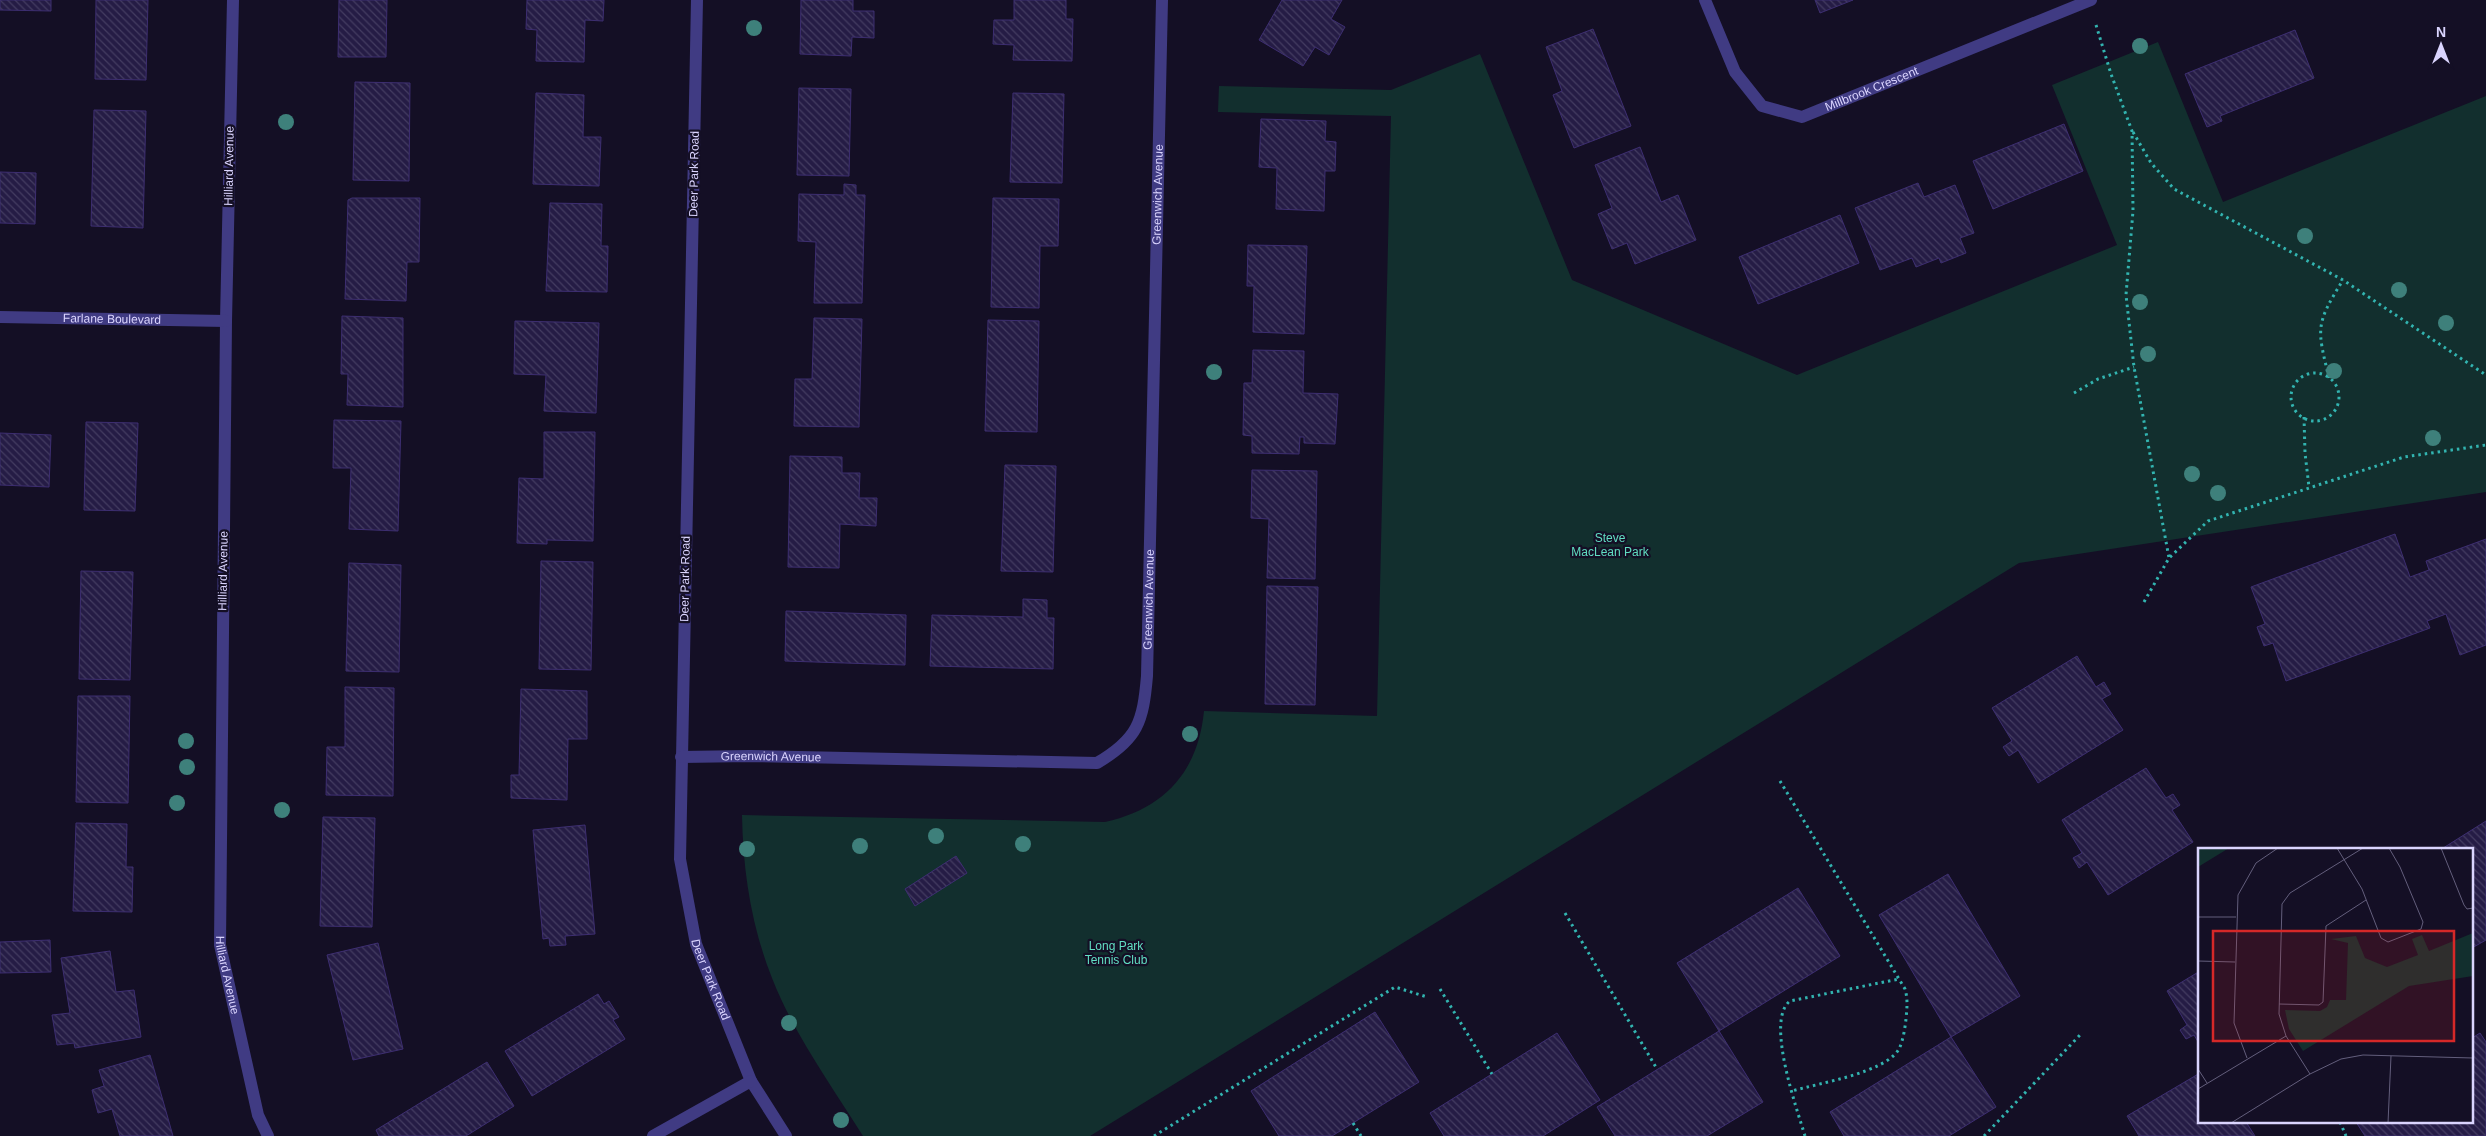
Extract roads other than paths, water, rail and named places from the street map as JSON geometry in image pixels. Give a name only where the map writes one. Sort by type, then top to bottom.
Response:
[{"type":"street","name":"Hilliard Avenue","points":[[233,0],[226,322],[220,945],[258,1115],[268,1136]]},
{"type":"street","name":"Deer Park Road","points":[[697,0],[680,859],[696,944],[751,1081],[786,1136]]},
{"type":"street","name":"Greenwich Avenue","points":[[681,757],[750,756],[1097,763],[1118,750],[1136,731],[1144,706],[1147,676],[1162,0]]},
{"type":"street","name":"Millbrook Crescent","points":[[1705,0],[1735,72],[1762,106],[1802,117],[2090,0]]},
{"type":"street","name":"Farlane Boulevard","points":[[0,317],[226,322]]},
{"type":"street","points":[[652,1136],[751,1081]]},
{"type":"park label","name":"Steve MacLean Park","points":[[1610,545]]},
{"type":"park label","name":"Long Park Tennis Club","points":[[1116,953]]}]
